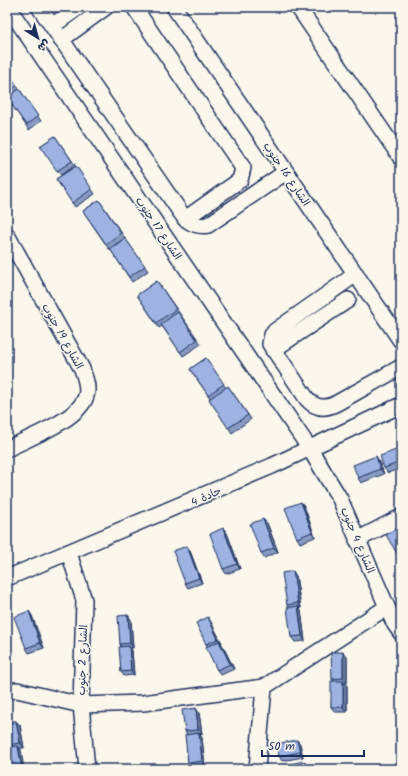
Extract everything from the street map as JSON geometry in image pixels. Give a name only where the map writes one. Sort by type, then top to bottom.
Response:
[{"type":"street","name":"الشارع 17 جنوب","points":[[8,7],[310,449]]},
{"type":"street","points":[[39,7],[56,17],[61,40],[185,219],[196,225],[208,225],[286,172]]},
{"type":"street","points":[[56,17],[79,7]]},
{"type":"street","points":[[61,40],[106,7]]},
{"type":"street","points":[[134,7],[243,168],[240,180],[185,219]]},
{"type":"street","name":"الشارع 16 جنوب","points":[[174,7],[401,341]]},
{"type":"street","points":[[298,7],[401,158]]},
{"type":"street","name":"الشارع 19 جنوب","points":[[7,235],[82,369],[87,382],[86,396],[79,409],[68,418],[7,449]]},
{"type":"street","points":[[356,274],[275,331],[270,339],[273,350],[307,399],[311,403],[321,407],[327,407],[337,403],[401,367]]},
{"type":"street","points":[[273,350],[348,300]]},
{"type":"street","name":"جادة 4","points":[[7,578],[69,553],[310,449],[401,405]]},
{"type":"street","name":"الشارع 4 جنوب","points":[[310,449],[340,499],[387,608],[401,633]]},
{"type":"street","points":[[358,540],[401,517]]},
{"type":"street","name":"الشارع 2 جنوب","points":[[69,553],[84,600],[81,705],[87,769]]},
{"type":"street","points":[[7,691],[17,690],[81,705],[143,703],[264,687],[387,608]]},
{"type":"street","points":[[257,769],[264,687]]},
{"type":"building","points":[[7,71],[17,86],[7,93]]},
{"type":"building","points":[[19,89],[38,116],[26,125],[7,98]]},
{"type":"building","points":[[55,136],[72,161],[57,171],[40,146]]},
{"type":"building","points":[[76,166],[92,189],[72,203],[56,179]]},
{"type":"building","points":[[99,200],[121,233],[106,244],[83,211]]},
{"type":"building","points":[[125,238],[145,266],[129,277],[110,249]]},
{"type":"building","points":[[157,281],[176,309],[156,323],[137,295]]},
{"type":"building","points":[[178,312],[197,340],[180,352],[161,324]]},
{"type":"building","points":[[206,358],[224,384],[208,395],[190,369]]},
{"type":"building","points":[[228,386],[248,415],[228,428],[209,399]]},
{"type":"building","points":[[401,448],[401,462],[384,468],[380,456]]},
{"type":"building","points":[[376,456],[380,469],[358,478],[353,465]]},
{"type":"building","points":[[301,502],[312,532],[297,538],[285,508]]},
{"type":"building","points":[[263,519],[274,548],[261,553],[250,524]]},
{"type":"building","points":[[223,528],[237,564],[223,569],[210,534]]},
{"type":"building","points":[[396,529],[401,538],[401,555],[399,557],[386,535]]},
{"type":"building","points":[[187,546],[199,578],[185,583],[173,551]]},
{"type":"building","points":[[293,571],[298,603],[287,605],[282,573]]},
{"type":"building","points":[[298,606],[302,636],[291,637],[287,608]]},
{"type":"building","points":[[29,611],[40,643],[26,648],[14,617]]},
{"type":"building","points":[[128,615],[130,643],[120,644],[118,616]]},
{"type":"building","points":[[208,617],[218,639],[206,644],[196,623]]},
{"type":"building","points":[[219,641],[230,664],[217,670],[206,647]]},
{"type":"building","points":[[129,646],[131,671],[121,672],[119,647]]},
{"type":"building","points":[[331,652],[343,652],[343,678],[332,679]]},
{"type":"building","points":[[331,681],[343,681],[343,707],[331,707]]},
{"type":"building","points":[[196,708],[198,730],[185,731],[182,710]]},
{"type":"building","points":[[16,721],[20,743],[7,745],[7,722]]},
{"type":"building","points":[[199,733],[202,761],[188,763],[185,735]]},
{"type":"building","points":[[297,740],[300,752],[279,756],[276,744]]},
{"type":"building","points":[[18,746],[22,769],[7,769],[7,747]]},
{"type":"building","points":[[304,761],[305,769],[276,769],[276,767]]}]
